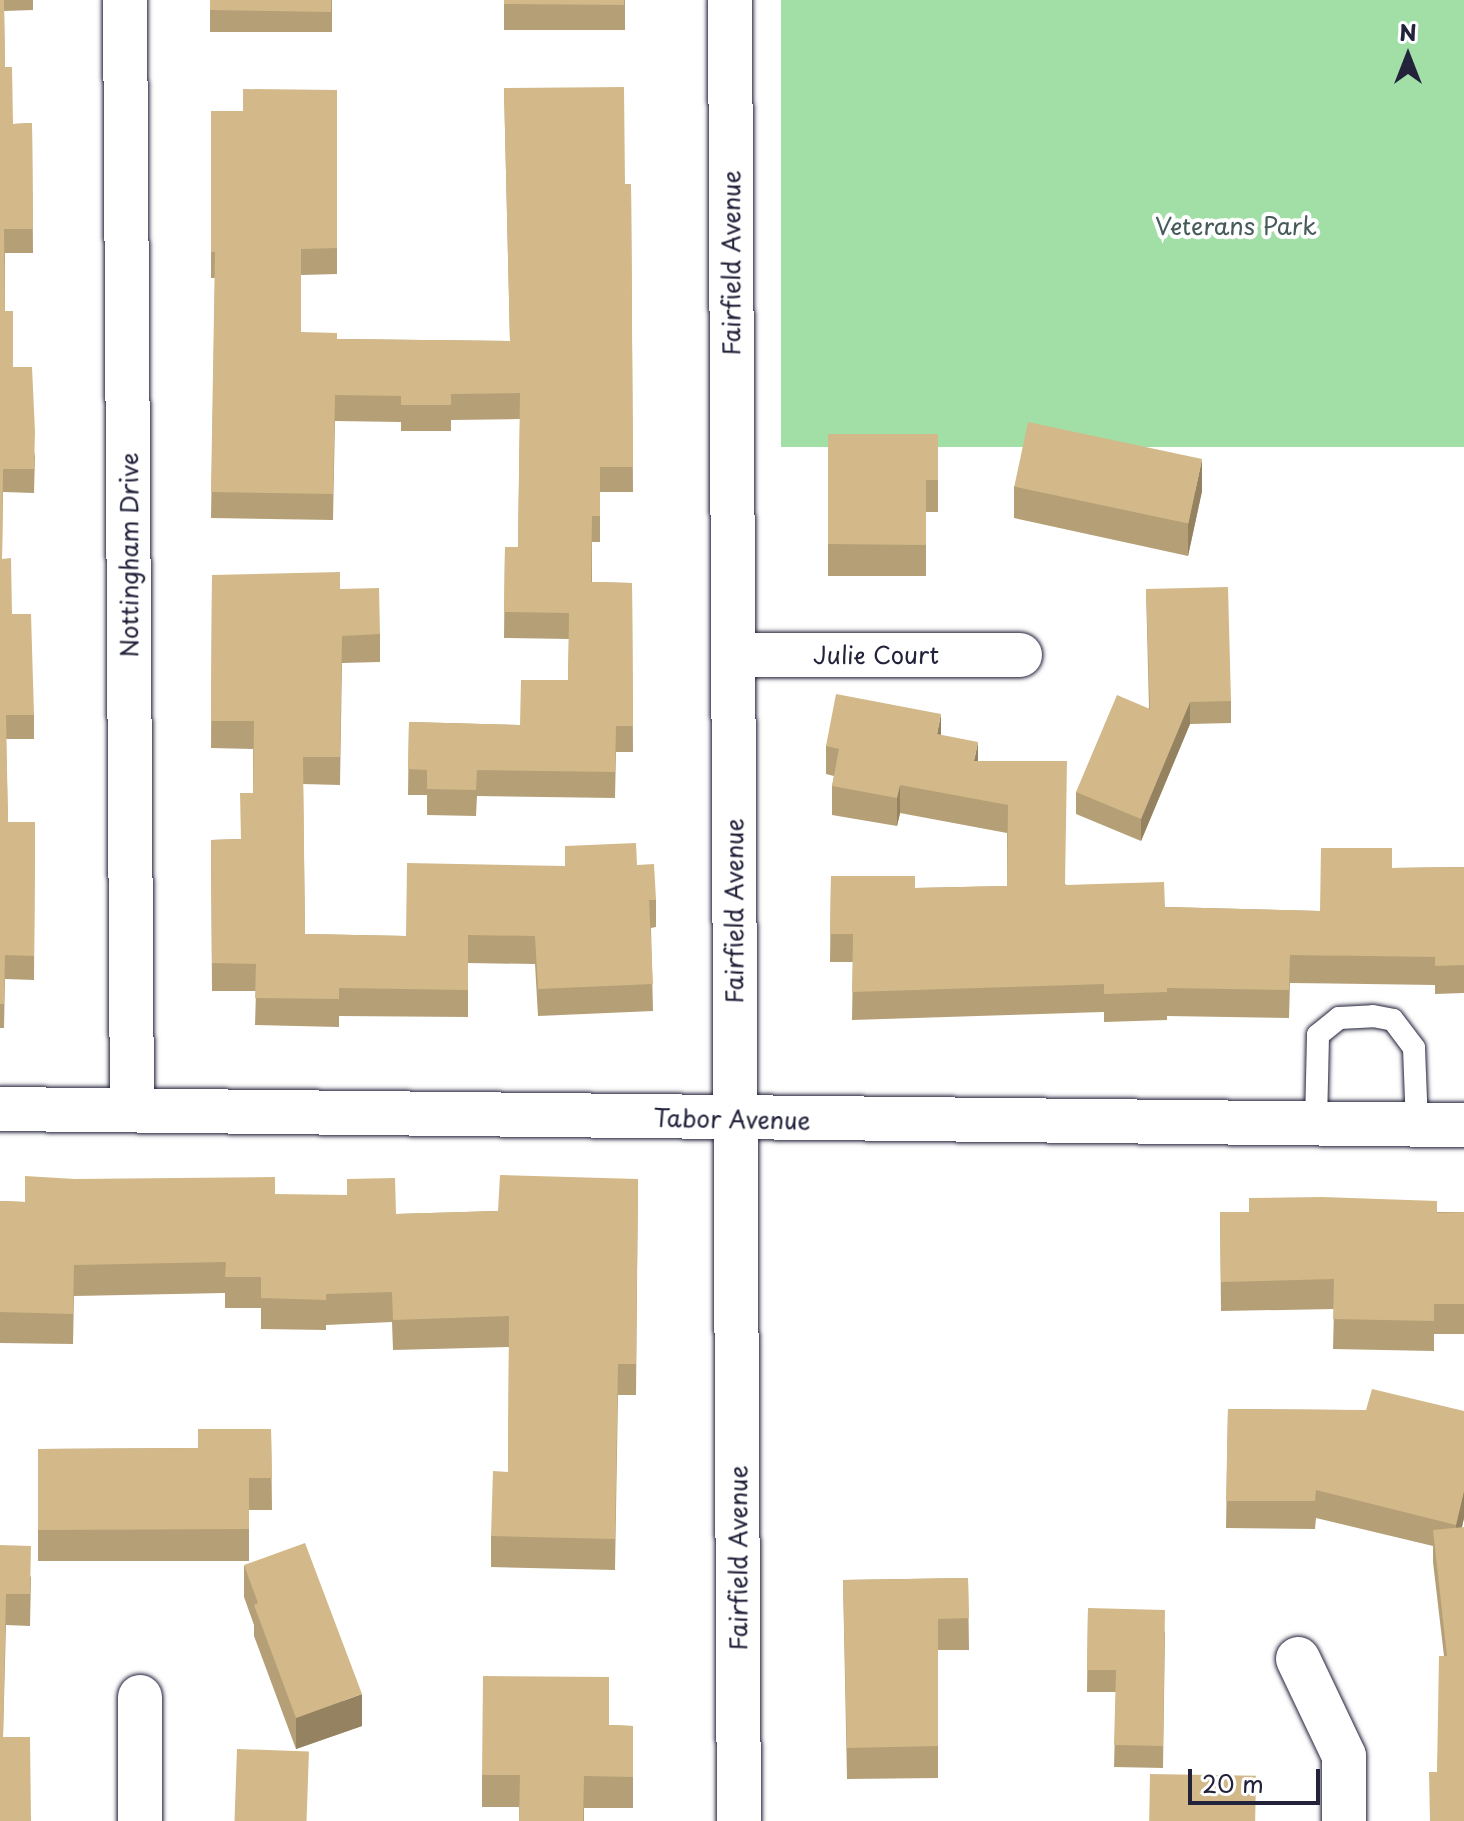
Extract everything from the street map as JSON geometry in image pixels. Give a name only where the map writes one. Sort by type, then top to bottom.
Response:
[{"type":"street","name":"Nottingham Drive","points":[[125,0],[132,1110]]},
{"type":"street","name":"Fairfield Avenue","points":[[730,0],[739,1821]]},
{"type":"street","name":"Julie Court","points":[[733,655],[1020,655]]},
{"type":"street","name":"Tabor Avenue","points":[[0,1109],[735,1120],[1464,1125]]},
{"type":"street","points":[[1298,1659],[1344,1756],[1344,1821]]},
{"type":"street","points":[[140,1697],[140,1821]]},
{"type":"lane","points":[[1316,1124],[1318,1035],[1339,1018],[1373,1016],[1393,1020],[1414,1048],[1417,1125]]},
{"type":"green space","name":"Veterans Park","points":[[781,0],[1464,0],[1464,447],[781,447]]},
{"type":"building","points":[[0,0],[4,0],[5,67],[12,67],[13,124],[32,123],[33,229],[4,229],[5,311],[13,311],[13,367],[32,367],[35,432],[34,469],[3,469],[2,559],[11,558],[12,614],[31,614],[34,715],[6,715],[8,822],[35,822],[34,956],[5,955],[4,1004],[0,1004]]},
{"type":"building","points":[[210,0],[331,0],[331,12],[210,10]]},
{"type":"building","points":[[504,0],[624,0],[624,5],[504,4]]},
{"type":"building","points":[[624,87],[625,184],[631,184],[633,467],[600,467],[600,516],[592,516],[591,582],[632,583],[633,726],[616,726],[615,772],[477,770],[476,790],[427,789],[427,770],[408,769],[409,722],[520,725],[521,680],[568,680],[569,613],[504,612],[505,547],[518,547],[520,393],[451,394],[451,405],[401,405],[401,396],[335,395],[333,494],[211,492],[215,252],[211,252],[211,111],[243,111],[243,89],[337,90],[337,248],[301,249],[301,332],[337,333],[337,339],[510,341],[504,88]]},
{"type":"building","points":[[1028,422],[1202,459],[1188,524],[1014,487]]},
{"type":"building","points":[[828,434],[938,434],[938,480],[926,480],[926,545],[828,544]]},
{"type":"building","points":[[340,572],[340,589],[379,588],[380,634],[342,636],[340,757],[303,757],[305,934],[406,936],[407,863],[565,866],[565,846],[636,843],[637,865],[654,864],[656,900],[649,900],[653,984],[538,989],[535,936],[468,935],[468,990],[339,988],[339,999],[255,998],[256,964],[212,963],[211,840],[241,839],[240,793],[253,793],[254,721],[211,721],[212,575]]},
{"type":"building","points":[[1228,587],[1231,701],[1190,702],[1141,819],[1076,792],[1117,695],[1150,709],[1146,589]]},
{"type":"building","points":[[836,694],[941,714],[937,734],[978,742],[974,761],[1067,761],[1065,885],[1164,882],[1165,907],[1320,911],[1321,848],[1392,848],[1392,868],[1464,867],[1464,965],[1435,966],[1435,957],[1290,955],[1289,990],[1167,988],[1167,992],[1104,994],[1104,984],[852,992],[853,934],[830,934],[831,876],[915,876],[915,888],[1007,886],[1008,805],[900,785],[897,798],[832,786],[839,749],[826,746]]},
{"type":"building","points":[[500,1175],[638,1179],[636,1364],[618,1364],[615,1539],[491,1536],[493,1471],[508,1472],[509,1316],[393,1320],[392,1292],[326,1294],[326,1300],[261,1298],[261,1277],[225,1277],[226,1262],[74,1265],[73,1314],[0,1312],[0,1201],[25,1202],[25,1176],[75,1179],[275,1177],[275,1194],[347,1195],[347,1179],[395,1178],[396,1214],[498,1211]]},
{"type":"building","points":[[1249,1198],[1437,1201],[1437,1213],[1464,1212],[1464,1304],[1434,1304],[1434,1321],[1333,1319],[1334,1279],[1221,1282],[1220,1212],[1249,1212]]},
{"type":"building","points":[[1372,1389],[1464,1411],[1464,1491],[1456,1525],[1316,1490],[1315,1501],[1226,1501],[1228,1409],[1366,1410]]},
{"type":"building","points":[[198,1429],[271,1429],[272,1478],[249,1478],[249,1529],[38,1530],[38,1449],[198,1448]]},
{"type":"building","points":[[1464,1527],[1464,1821],[1430,1821],[1429,1772],[1437,1772],[1439,1656],[1447,1656],[1433,1530]]},
{"type":"building","points":[[305,1543],[362,1694],[296,1718],[254,1605],[258,1603],[244,1565]]},
{"type":"building","points":[[0,1545],[31,1546],[30,1594],[6,1594],[3,1737],[30,1737],[31,1821],[0,1821]]},
{"type":"building","points":[[968,1578],[969,1618],[938,1619],[938,1746],[847,1748],[843,1580]]},
{"type":"building","points":[[1088,1608],[1165,1610],[1163,1746],[1114,1745],[1116,1670],[1087,1670]]},
{"type":"building","points":[[483,1676],[609,1677],[609,1725],[633,1726],[633,1777],[584,1776],[583,1821],[519,1821],[520,1775],[482,1775]]},
{"type":"building","points":[[237,1749],[309,1752],[307,1821],[234,1821]]},
{"type":"building","points":[[1150,1774],[1256,1776],[1255,1821],[1149,1821]]}]
